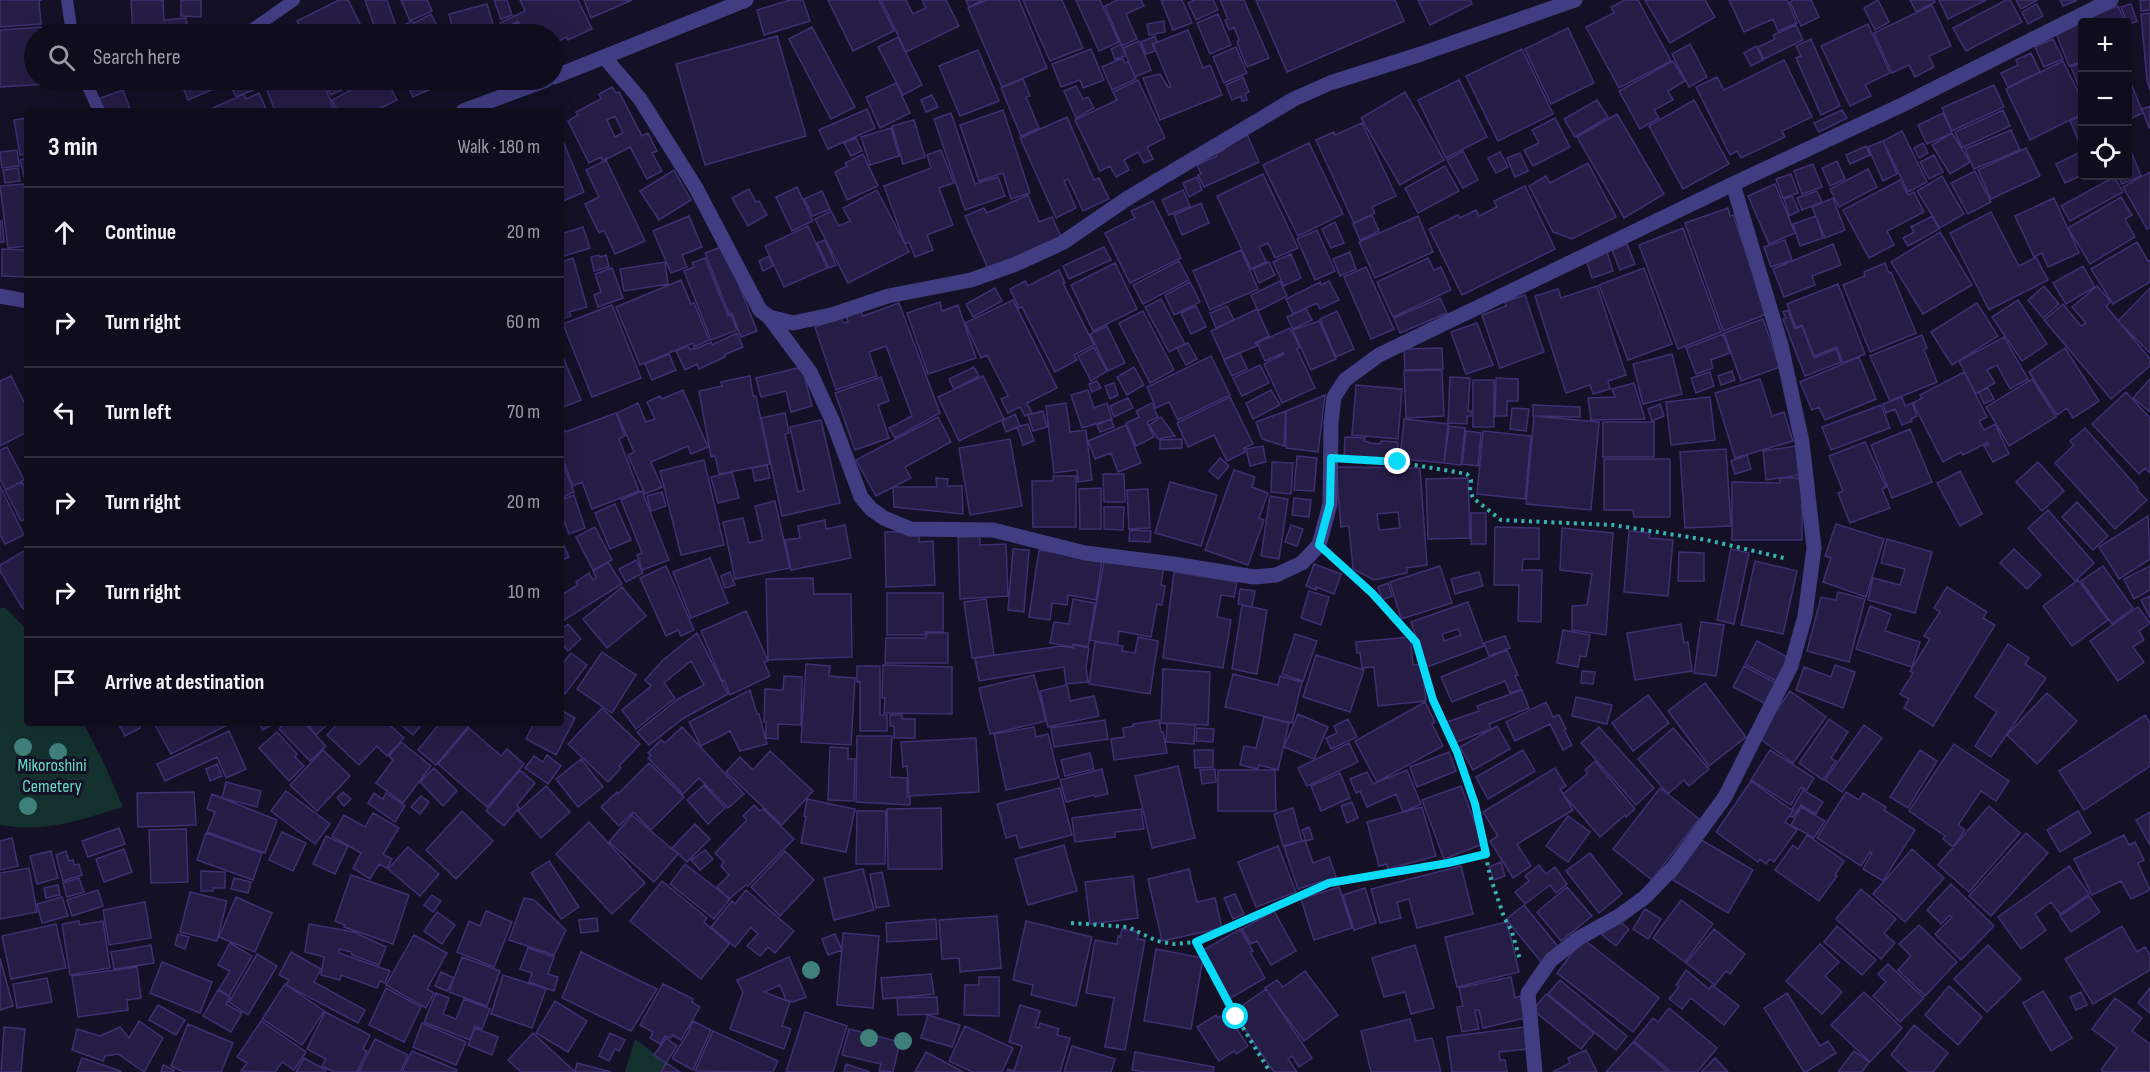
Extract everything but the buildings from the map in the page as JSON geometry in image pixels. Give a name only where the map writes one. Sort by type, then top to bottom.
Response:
[{"type":"street","points":[[564,73],[746,0]]},
{"type":"street","points":[[770,317],[793,322],[831,315],[888,296],[971,280],[1016,264],[1062,243],[1128,198],[1294,99],[1330,83],[1575,0]]},
{"type":"street","points":[[605,58],[640,99],[696,188],[760,310],[770,317],[810,372],[833,422],[861,497],[878,514],[910,530],[993,530],[1085,553],[1254,577],[1276,575],[1302,563],[1319,545],[1330,504],[1331,423],[1334,397],[1345,380],[1360,367],[1379,355],[1733,184],[1904,105],[2111,0]]},
{"type":"street","points":[[471,108],[519,90]]},
{"type":"street","points":[[1535,1072],[1528,993],[1551,960],[1579,938],[1619,916],[1645,897],[1673,868],[1725,797],[1791,666],[1805,616],[1814,548],[1802,442],[1781,345],[1733,184]]},
{"type":"street","points":[[0,296],[24,300]]},
{"type":"lane","points":[[67,0],[71,24]]},
{"type":"lane","points":[[260,24],[294,0]]},
{"type":"lane","points":[[90,90],[98,108]]},
{"type":"path","points":[[1331,458],[1398,462],[1467,474],[1471,480],[1470,491],[1473,498],[1501,520],[1613,525],[1707,540],[1813,564]]},
{"type":"path","points":[[1319,545],[1372,593],[1416,642],[1433,700],[1457,752],[1475,804],[1498,899],[1512,932],[1521,961],[1522,984],[1528,993]]},
{"type":"path","points":[[1071,923],[1128,927],[1156,941],[1174,944],[1196,942],[1329,883],[1448,863],[1486,854]]},
{"type":"path","points":[[1196,942],[1228,1005],[1270,1072]]},
{"type":"green space","name":"Mikoroshini Cemetery","points":[[0,608],[6,608],[24,627],[24,726],[85,726],[123,807],[62,824],[32,827],[0,825]]},
{"type":"green space","points":[[635,1039],[679,1072],[625,1072]]},
{"type":"route","points":[[1236,1017],[1196,942],[1329,883],[1448,863],[1486,854],[1475,804],[1457,752],[1433,700],[1416,642],[1400,621],[1319,545],[1330,504],[1331,458],[1398,462]]}]
